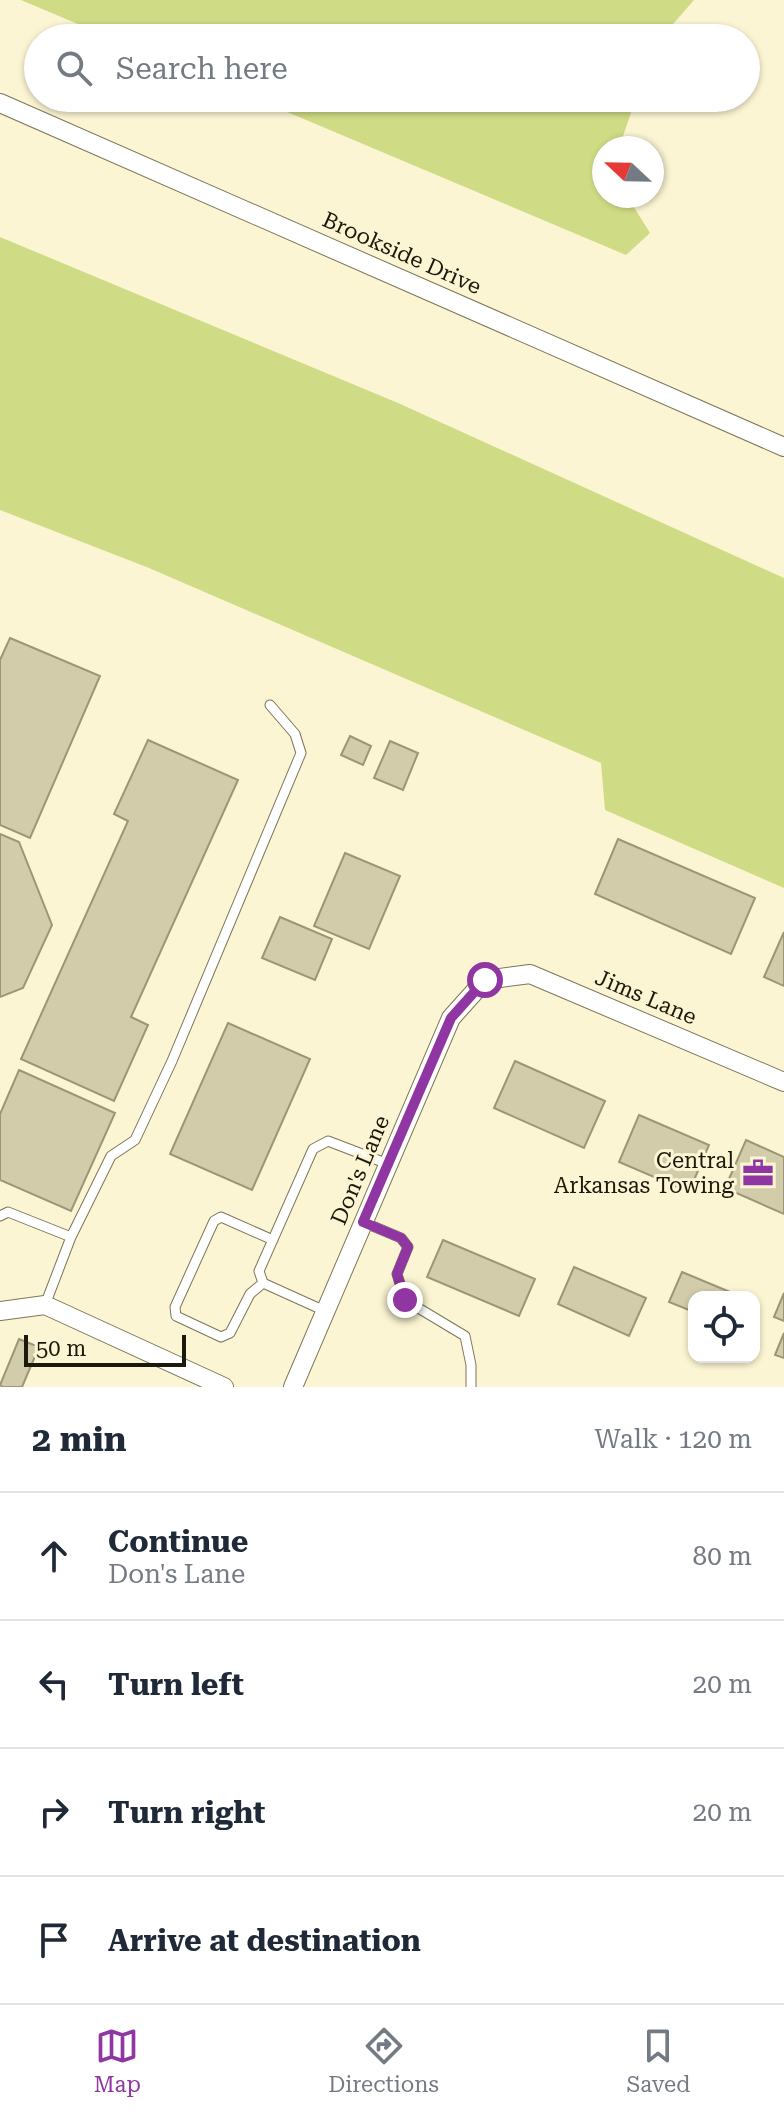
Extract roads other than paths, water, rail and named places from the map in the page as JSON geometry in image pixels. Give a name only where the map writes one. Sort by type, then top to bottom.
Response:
[{"type":"street","name":"Brookside Drive","points":[[0,103],[784,447]]},
{"type":"street","name":"Jims Lane","points":[[485,980],[530,974],[784,1082]]},
{"type":"street","name":"Don's Lane","points":[[293,1387],[451,1018],[485,980]]},
{"type":"street","points":[[0,1311],[45,1305],[224,1387]]},
{"type":"lane","points":[[45,1305],[71,1237],[111,1156],[135,1140],[172,1061],[301,753],[295,734],[270,705]]},
{"type":"lane","points":[[325,1311],[263,1283],[259,1271],[313,1149],[328,1141],[388,1164]]},
{"type":"lane","points":[[0,1216],[8,1212],[71,1237]]},
{"type":"lane","points":[[263,1283],[250,1294],[230,1333],[221,1337],[176,1316],[175,1307],[214,1221],[221,1217],[273,1240]]},
{"type":"lane","points":[[363,1222],[401,1238],[408,1247],[397,1274],[405,1300],[465,1336],[471,1365],[471,1387]]},
{"type":"place","name":"Central Arkansas Towing","points":[[758,1173]]}]
